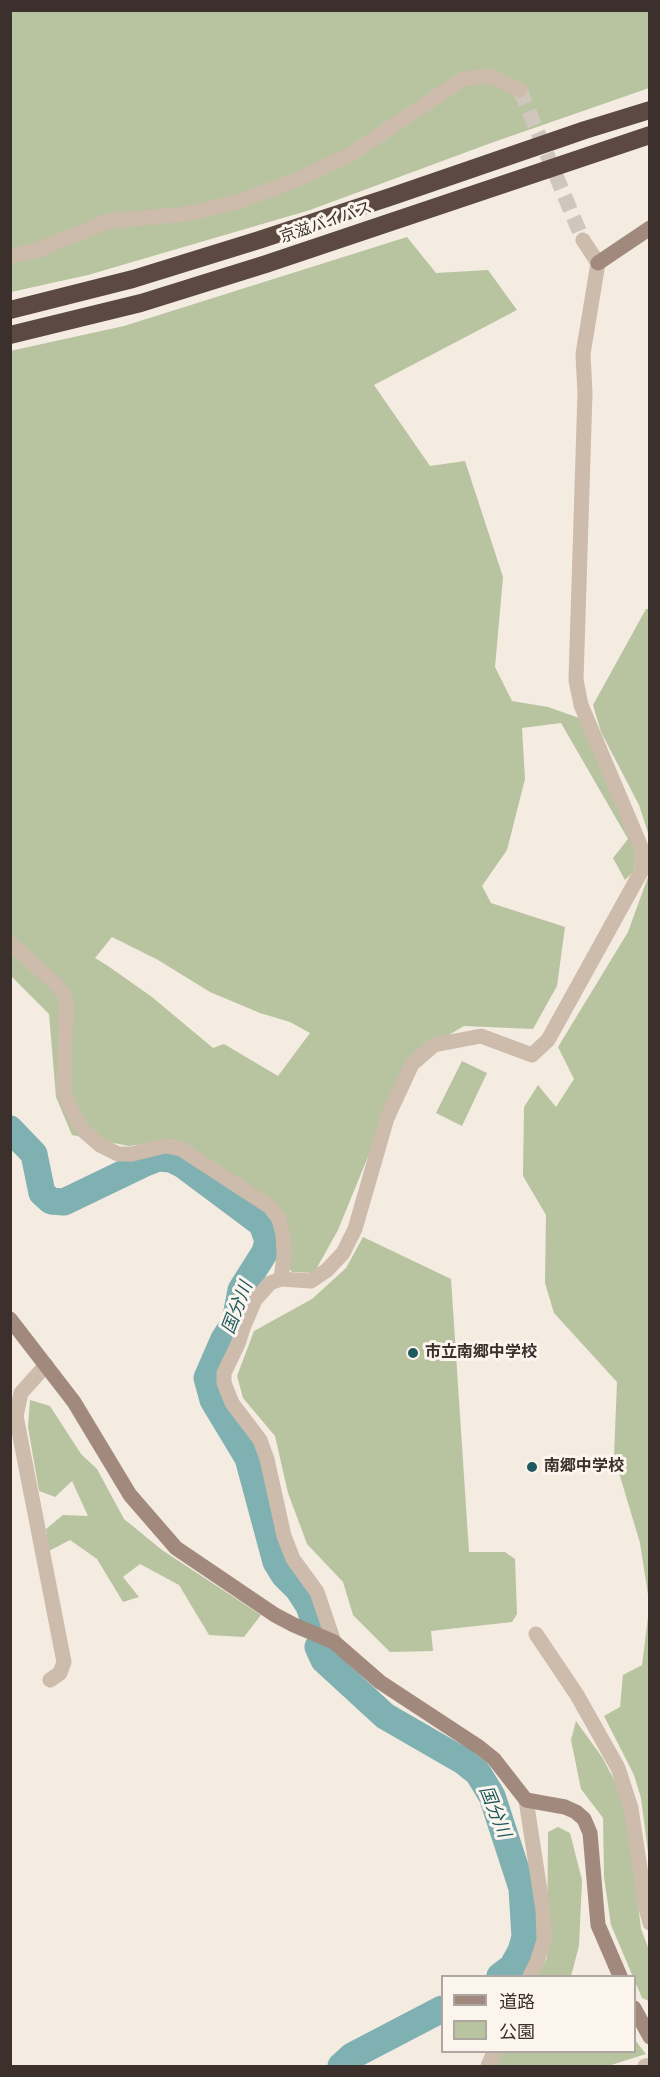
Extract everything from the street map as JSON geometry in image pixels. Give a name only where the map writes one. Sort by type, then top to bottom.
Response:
[{"type":"highway","name":"京滋バイパス","points":[[10,310],[134,279],[259,240],[650,110]]},
{"type":"highway","name":"京滋バイパス","points":[[10,335],[141,303],[255,268],[650,135]]},
{"type":"street","points":[[10,256],[35,251],[110,221],[187,214],[237,202],[292,182],[351,154],[463,79],[489,75],[520,90]]},
{"type":"street","points":[[598,263],[650,228]]},
{"type":"street","points":[[333,1642],[317,1592],[293,1559],[284,1536],[267,1459],[260,1440],[232,1403],[224,1383],[224,1374],[255,1300],[270,1282],[281,1279],[311,1281],[327,1270],[343,1253],[355,1229],[387,1118],[412,1064],[434,1045],[481,1036],[532,1055],[548,1040],[642,870],[641,847],[581,705],[576,680],[585,393],[583,354],[598,263],[583,240]]},
{"type":"street","points":[[10,943],[64,994],[66,1005],[64,1092],[72,1112],[84,1131],[100,1145],[118,1154],[132,1154],[165,1146],[181,1149],[270,1208],[279,1219],[283,1235],[284,1256],[281,1279]]},
{"type":"street","points":[[10,1319],[74,1402],[130,1495],[176,1548],[275,1615],[333,1642],[380,1682],[494,1759],[526,1800],[543,1910],[544,1940],[531,1975]]},
{"type":"street","points":[[46,1365],[21,1393],[16,1416],[63,1662],[60,1673],[50,1680]]},
{"type":"street","points":[[536,1634],[577,1695],[618,1768],[632,1808],[650,1923]]},
{"type":"street","points":[[526,1800],[565,1807],[584,1819],[590,1833],[598,1925],[619,1975]]},
{"type":"street","points":[[636,2012],[650,2037]]},
{"type":"street","points":[[488,2067],[494,2053]]},
{"type":"green space","points":[[10,11],[649,11],[649,88],[310,210],[88,275],[11,292]]},
{"type":"green space","points":[[407,237],[436,273],[488,270],[517,310],[374,385],[430,466],[465,461],[503,577],[495,667],[512,701],[548,707],[579,718],[636,848],[634,871],[625,880],[613,858],[628,839],[561,723],[522,728],[525,779],[507,850],[482,886],[491,903],[565,927],[557,986],[533,1029],[464,1026],[408,1059],[338,1230],[314,1273],[292,1272],[286,1265],[282,1216],[175,1140],[129,1146],[72,1135],[56,1097],[49,1014],[11,976],[10,351],[124,326]],"holes":[[[112,937],[158,960],[210,992],[260,1013],[290,1022],[310,1033],[278,1076],[224,1044],[213,1048],[152,997],[95,958]]]},
{"type":"green space","points":[[646,609],[649,609],[649,836],[639,805],[601,732],[593,705]]},
{"type":"green space","points":[[649,874],[649,1601],[640,1543],[614,1456],[617,1382],[554,1313],[545,1283],[546,1215],[523,1176],[524,1107],[538,1085],[556,1107],[574,1079],[558,1047],[628,932]]},
{"type":"green space","points":[[462,1061],[487,1073],[462,1126],[436,1113]]},
{"type":"green space","points":[[363,1237],[451,1279],[469,1552],[505,1552],[515,1559],[517,1614],[512,1622],[431,1631],[433,1651],[390,1652],[353,1615],[343,1582],[307,1544],[288,1493],[275,1436],[243,1398],[237,1376],[254,1331],[312,1299],[346,1268]]},
{"type":"green space","points":[[30,1400],[50,1406],[81,1454],[97,1469],[124,1519],[162,1550],[261,1615],[244,1637],[209,1635],[179,1585],[140,1564],[123,1577],[139,1597],[123,1602],[97,1559],[70,1540],[49,1551],[46,1529],[63,1515],[88,1516],[72,1481],[55,1497],[39,1491],[28,1427]]},
{"type":"green space","points":[[649,1609],[650,1860],[641,1798],[634,1775],[604,1716],[620,1707],[623,1675],[642,1665]]},
{"type":"green space","points":[[576,1721],[602,1757],[620,1791],[629,1827],[641,1929],[649,1950],[649,2001],[642,1998],[636,1984],[636,1975],[632,1975],[611,1925],[604,1877],[603,1818],[581,1789],[571,1740]]},
{"type":"green space","points":[[558,1827],[570,1833],[582,1880],[579,1946],[571,1975],[538,1975],[547,1958],[548,1832]]},
{"type":"green space","points":[[636,2041],[646,2054],[608,2066],[495,2066],[500,2053],[636,2053]]},
{"type":"waterway","name":"国分川","points":[[10,1129],[34,1154],[42,1193],[51,1201],[64,1202],[143,1164],[158,1158],[171,1159],[183,1165],[262,1224],[268,1241],[265,1252],[241,1290],[235,1322],[224,1339],[207,1378],[213,1400],[248,1458],[276,1562],[309,1606],[315,1624]]},
{"type":"waterway","name":"国分川","points":[[318,1647],[324,1660],[385,1716],[463,1761],[478,1773],[492,1796],[522,1888],[525,1937],[521,1951],[512,1967],[501,1975]]},
{"type":"waterway","name":"国分川","points":[[341,2066],[352,2056],[441,2010]]},
{"type":"tunnel","points":[[520,90],[583,240]]},
{"type":"place","name":"市立南郷中学校","points":[[413,1353]]},
{"type":"place","name":"南郷中学校","points":[[532,1467]]}]
